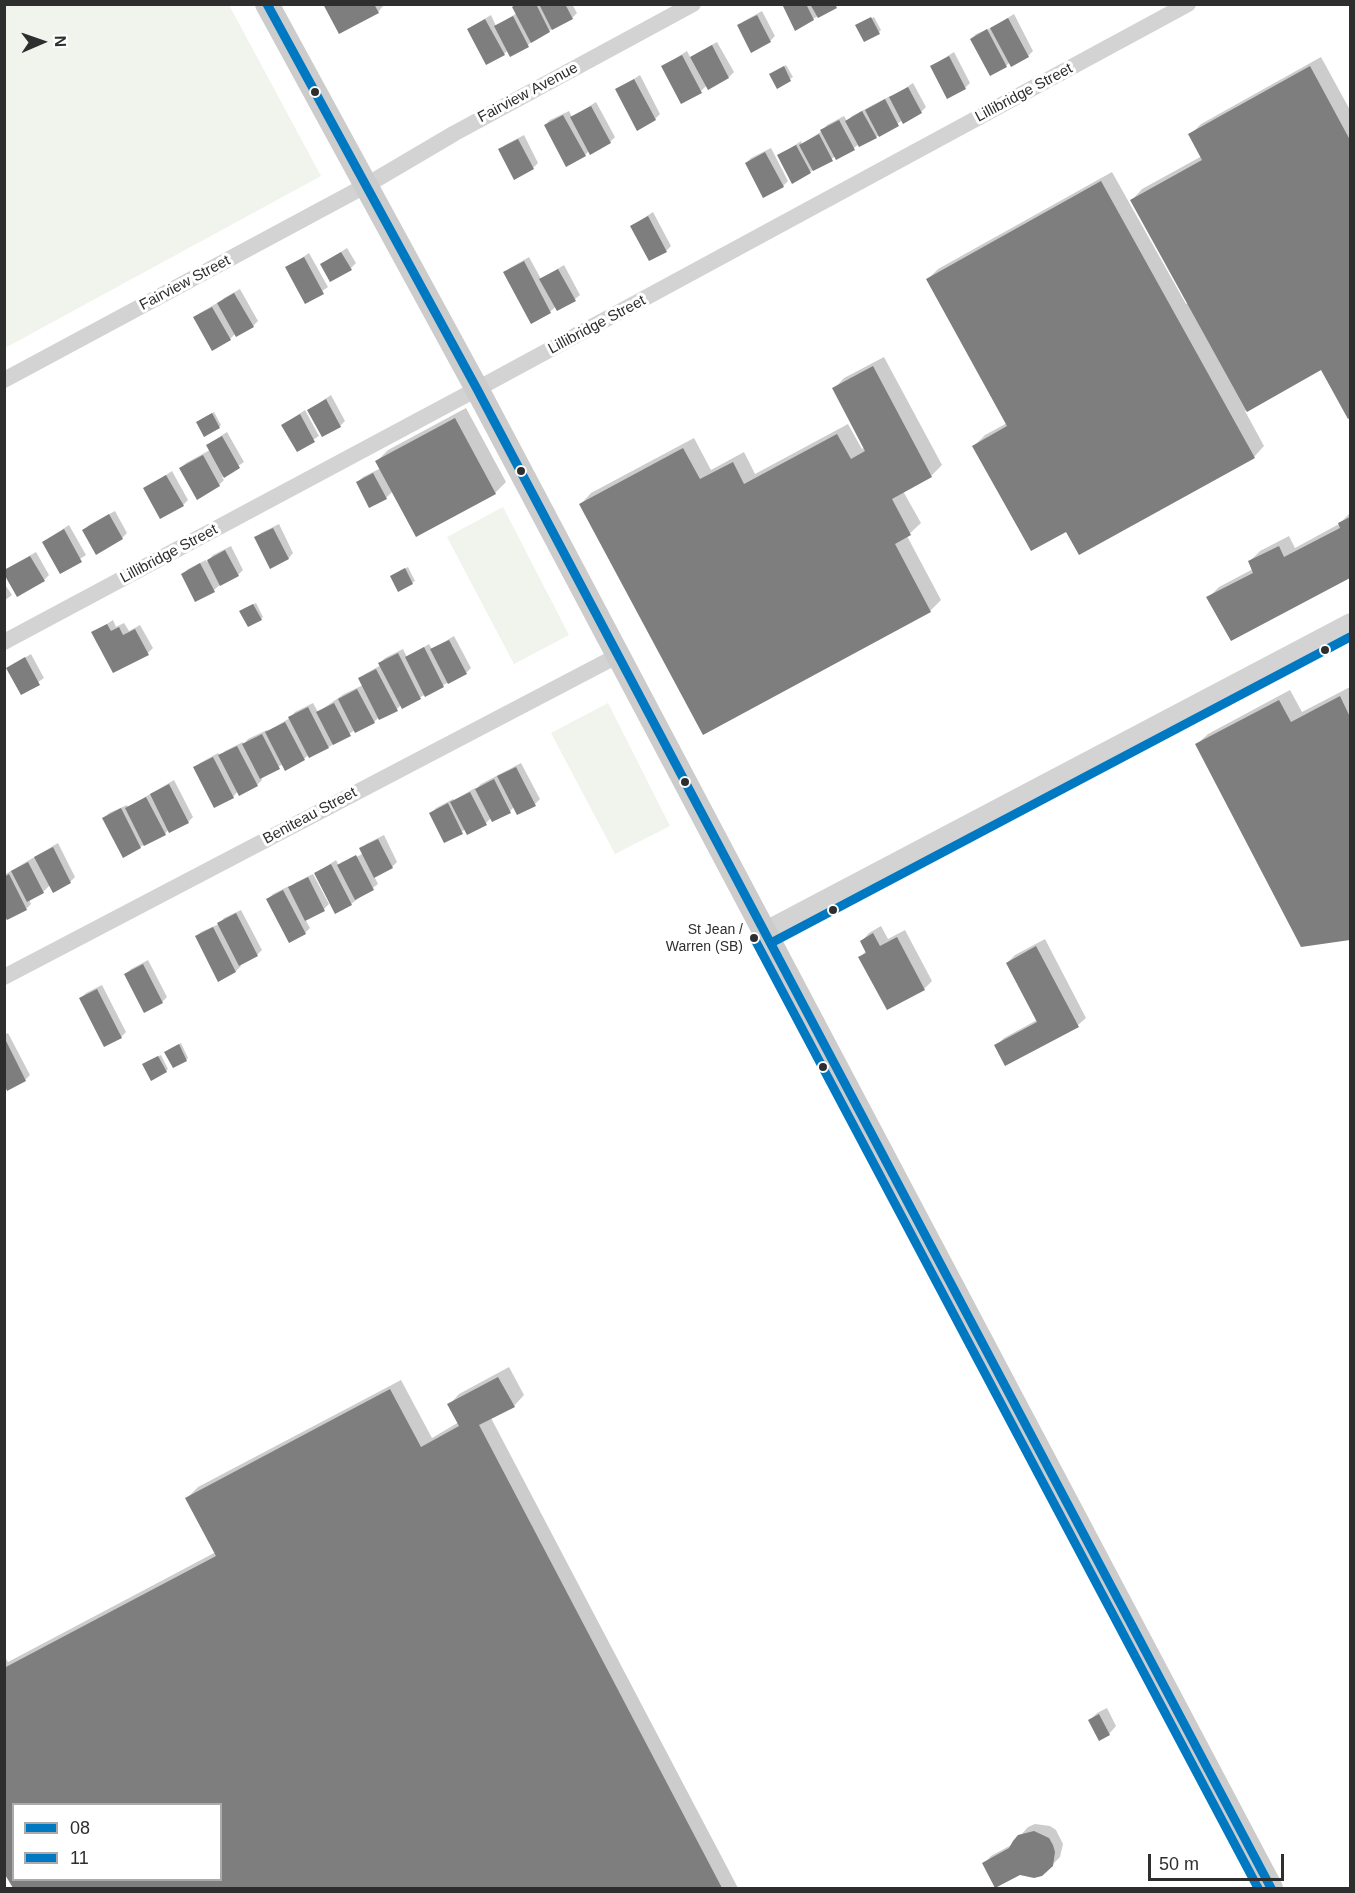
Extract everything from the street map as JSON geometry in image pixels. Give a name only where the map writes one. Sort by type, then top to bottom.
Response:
[{"type":"main road","points":[[267,4],[477,389],[1271,1888]]},
{"type":"street","name":"Fairview Avenue","points":[[365,186],[455,133],[693,4]]},
{"type":"street","name":"Lillibridge Street","points":[[4,642],[1188,4]]},
{"type":"street","name":"Fairview Street","points":[[4,380],[365,186]]},
{"type":"street","points":[[765,932],[1350,624]]},
{"type":"street","name":"Beniteau Street","points":[[4,977],[617,656]]},
{"type":"shaded area","points":[[5,4],[229,5],[321,176],[5,348]]},
{"type":"shaded area","points":[[503,507],[569,635],[514,664],[447,537]]},
{"type":"shaded area","points":[[608,703],[670,826],[615,854],[551,733]]},
{"type":"building","points":[[323,4],[374,4],[379,13],[339,34]]},
{"type":"building","points":[[516,4],[536,4],[550,32],[531,43],[512,7]]},
{"type":"building","points":[[539,4],[565,4],[573,19],[552,30]]},
{"type":"building","points":[[782,4],[806,4],[814,20],[795,31]]},
{"type":"building","points":[[810,4],[835,4],[837,8],[818,18]]},
{"type":"building","points":[[757,15],[771,42],[751,53],[737,25]]},
{"type":"building","points":[[513,16],[529,47],[510,57],[494,26]]},
{"type":"building","points":[[871,17],[880,34],[864,42],[855,25]]},
{"type":"building","points":[[1008,18],[1029,57],[1011,67],[990,28]]},
{"type":"building","points":[[485,19],[505,55],[486,65],[467,29]]},
{"type":"building","points":[[987,29],[1007,67],[990,76],[970,39]]},
{"type":"building","points":[[712,45],[729,78],[708,90],[690,57]]},
{"type":"building","points":[[682,55],[702,93],[681,104],[661,66]]},
{"type":"building","points":[[949,56],[966,89],[947,99],[930,66]]},
{"type":"building","points":[[784,66],[791,81],[777,89],[769,74]]},
{"type":"building","points":[[1310,66],[1350,140],[1350,418],[1348,419],[1321,370],[1247,412],[1130,200],[1202,160],[1188,134]]},
{"type":"building","points":[[634,79],[656,120],[637,131],[615,89]]},
{"type":"building","points":[[908,87],[922,113],[903,124],[889,97]]},
{"type":"building","points":[[885,99],[899,126],[879,137],[865,110]]},
{"type":"building","points":[[591,106],[611,143],[590,155],[570,117]]},
{"type":"building","points":[[862,111],[877,138],[859,147],[845,121]]},
{"type":"building","points":[[563,115],[586,156],[566,167],[544,125]]},
{"type":"building","points":[[839,120],[855,150],[836,160],[820,130]]},
{"type":"building","points":[[819,134],[833,161],[813,171],[799,145]]},
{"type":"building","points":[[518,139],[534,169],[514,180],[498,149]]},
{"type":"building","points":[[796,145],[811,173],[792,184],[777,155]]},
{"type":"building","points":[[765,152],[784,187],[763,198],[745,163]]},
{"type":"building","points":[[1101,181],[1255,458],[1079,555],[1066,532],[1031,551],[972,446],[1007,426],[926,279]]},
{"type":"building","points":[[648,216],[667,252],[649,261],[630,226]]},
{"type":"building","points":[[341,252],[352,270],[330,282],[320,264]]},
{"type":"building","points":[[304,257],[324,294],[305,304],[285,267]]},
{"type":"building","points":[[524,261],[551,313],[531,324],[503,272]]},
{"type":"building","points":[[558,269],[576,301],[557,311],[539,279]]},
{"type":"building","points":[[234,293],[254,327],[236,337],[217,303]]},
{"type":"building","points":[[212,307],[231,340],[212,351],[193,317]]},
{"type":"building","points":[[873,366],[932,477],[892,499],[911,535],[895,544],[931,612],[703,735],[579,504],[683,448],[700,479],[733,462],[744,484],[837,434],[851,459],[865,451],[832,388]]},
{"type":"building","points":[[326,399],[341,427],[322,437],[307,410]]},
{"type":"building","points":[[212,413],[220,428],[204,437],[196,422]]},
{"type":"building","points":[[300,414],[315,442],[297,452],[281,425]]},
{"type":"building","points":[[455,418],[496,494],[416,537],[375,461]]},
{"type":"building","points":[[222,436],[240,468],[224,478],[206,445]]},
{"type":"building","points":[[203,455],[220,486],[197,500],[179,468]]},
{"type":"building","points":[[373,473],[387,499],[369,508],[356,482]]},
{"type":"building","points":[[166,475],[184,506],[160,519],[143,488]]},
{"type":"building","points":[[109,514],[123,539],[96,555],[82,530]]},
{"type":"building","points":[[1350,517],[1350,578],[1231,641],[1206,597],[1253,573],[1248,561],[1279,546],[1284,557],[1340,528],[1338,523]]},
{"type":"building","points":[[273,528],[289,559],[270,569],[254,537]]},
{"type":"building","points":[[64,529],[82,562],[60,574],[42,542]]},
{"type":"building","points":[[225,550],[239,576],[220,586],[207,560]]},
{"type":"building","points":[[30,556],[45,581],[17,597],[4,570]]},
{"type":"building","points":[[200,563],[215,592],[195,602],[181,574]]},
{"type":"building","points":[[405,568],[413,584],[398,592],[390,576]]},
{"type":"building","points":[[253,604],[262,620],[248,627],[239,611]]},
{"type":"building","points":[[107,624],[111,631],[119,627],[123,635],[135,629],[149,655],[113,673],[91,632]]},
{"type":"building","points":[[449,640],[467,674],[448,684],[430,649]]},
{"type":"building","points":[[424,647],[444,687],[425,697],[405,657]]},
{"type":"building","points":[[398,653],[421,699],[402,709],[378,663]]},
{"type":"building","points":[[25,657],[40,685],[21,695],[6,668]]},
{"type":"building","points":[[376,669],[398,711],[379,720],[358,678]]},
{"type":"building","points":[[357,689],[375,723],[355,733],[338,699]]},
{"type":"building","points":[[1340,696],[1350,717],[1350,940],[1301,947],[1195,744],[1279,700],[1291,722]]},
{"type":"building","points":[[334,703],[351,736],[333,745],[316,712]]},
{"type":"building","points":[[308,707],[329,748],[309,758],[288,717]]},
{"type":"building","points":[[285,722],[305,760],[285,771],[265,732]]},
{"type":"building","points":[[262,734],[280,769],[260,779],[242,744]]},
{"type":"building","points":[[237,746],[258,786],[239,796],[218,755]]},
{"type":"building","points":[[213,757],[234,798],[214,808],[193,767]]},
{"type":"building","points":[[516,767],[536,806],[517,815],[497,776]]},
{"type":"building","points":[[494,779],[511,813],[492,822],[475,789]]},
{"type":"building","points":[[169,784],[189,823],[169,833],[150,794]]},
{"type":"building","points":[[470,792],[487,825],[467,835],[450,802]]},
{"type":"building","points":[[146,797],[166,835],[144,846],[125,808]]},
{"type":"building","points":[[448,803],[463,834],[444,843],[429,813]]},
{"type":"building","points":[[121,808],[141,848],[123,858],[102,818]]},
{"type":"building","points":[[378,839],[393,868],[374,878],[359,848]]},
{"type":"building","points":[[53,847],[71,883],[53,893],[34,857]]},
{"type":"building","points":[[356,855],[374,890],[355,900],[337,865]]},
{"type":"building","points":[[28,862],[44,893],[27,902],[11,871]]},
{"type":"building","points":[[331,864],[352,905],[335,914],[314,873]]},
{"type":"building","points":[[9,874],[27,910],[7,920],[4,916],[4,877]]},
{"type":"building","points":[[308,877],[325,911],[305,921],[288,887]]},
{"type":"building","points":[[283,890],[306,934],[289,943],[266,899]]},
{"type":"building","points":[[236,913],[258,956],[239,966],[217,923]]},
{"type":"building","points":[[213,927],[236,972],[218,982],[195,936]]},
{"type":"building","points":[[873,933],[880,946],[897,937],[925,990],[887,1010],[858,957],[866,953],[860,941]]},
{"type":"building","points":[[1036,946],[1079,1027],[1005,1066],[994,1045],[1037,1022],[1006,963]]},
{"type":"building","points":[[143,964],[163,1003],[144,1013],[124,974]]},
{"type":"building","points":[[97,989],[122,1038],[104,1047],[79,998]]},
{"type":"building","points":[[5,1039],[26,1081],[7,1091],[5,1086]]},
{"type":"building","points":[[179,1044],[187,1061],[173,1068],[164,1052]]},
{"type":"building","points":[[158,1056],[167,1072],[151,1081],[142,1064]]},
{"type":"building","points":[[498,1377],[515,1407],[479,1425],[722,1888],[13,1888],[4,1873],[4,1668],[216,1556],[185,1498],[390,1389],[421,1447],[459,1426],[447,1404]]},
{"type":"building","points":[[1099,1714],[1110,1735],[1099,1741],[1088,1720]]},
{"type":"building","points":[[1034,1831],[1049,1838],[1053,1845],[1055,1852],[1053,1866],[1042,1876],[1034,1878],[1020,1875],[995,1888],[982,1863],[1009,1848],[1018,1835]]},
{"type":"transit line","name":"08","points":[[267,4],[477,389],[1271,1888]]},
{"type":"transit line","name":"11","points":[[771,943],[1350,637]]},
{"type":"transit line","name":"11","points":[[754,938],[1258,1888]]},
{"type":"place","name":"St Jean / Warren (SB)","points":[[754,938]]}]
